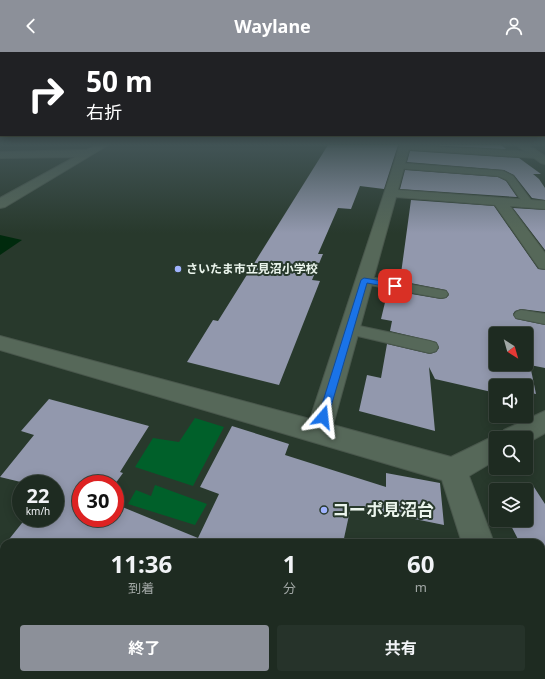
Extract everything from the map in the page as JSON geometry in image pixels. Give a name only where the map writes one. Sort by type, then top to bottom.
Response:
[{"type":"street","points":[[0,204],[52,174]]},
{"type":"street","points":[[318,432],[397,174]]},
{"type":"street","points":[[391,193],[545,205]]},
{"type":"street","points":[[500,202],[545,264]]},
{"type":"street","points":[[0,343],[453,470],[489,451]]},
{"type":"street","points":[[526,431],[545,421]]},
{"type":"street","points":[[453,470],[477,539]]},
{"type":"lane","points":[[503,174],[510,178],[529,204]]},
{"type":"lane","points":[[364,280],[440,294]]},
{"type":"lane","points":[[521,315],[545,319]]},
{"type":"lane","points":[[350,329],[430,347]]},
{"type":"green space","points":[[195,418],[224,427],[193,486],[135,467],[153,438],[179,442]]},
{"type":"green space","points":[[155,485],[207,504],[195,525],[128,504],[136,490],[151,496]]},
{"type":"shaded area","points":[[0,235],[22,240],[0,255]]},
{"type":"building","points":[[310,174],[389,174],[384,189],[360,186],[351,209],[338,208],[318,254],[323,254],[312,280],[320,281],[279,385],[187,362],[213,320],[218,321]]},
{"type":"building","points":[[404,174],[462,174],[498,177],[506,181],[517,197],[400,189]]},
{"type":"building","points":[[513,174],[533,174],[539,179],[545,188],[545,200],[532,198]]},
{"type":"building","points":[[411,200],[494,206],[538,269],[545,270],[545,312],[521,309],[515,311],[513,314],[516,319],[545,325],[545,368],[533,366],[533,327],[489,327],[489,371],[531,371],[533,379],[489,379],[489,391],[435,379],[429,367],[435,431],[359,411],[367,375],[381,378],[387,344],[430,354],[436,352],[439,348],[436,342],[390,331],[392,321],[381,319],[388,290],[441,299],[446,298],[449,295],[446,290],[400,281]]},
{"type":"building","points":[[513,208],[545,210],[545,250]]},
{"type":"building","points":[[533,380],[536,394],[533,393]]},
{"type":"building","points":[[49,399],[149,426],[120,472],[123,473],[122,475],[72,475],[72,527],[124,527],[124,508],[198,538],[219,494],[200,487],[232,426],[289,444],[285,455],[386,487],[386,473],[440,483],[444,525],[351,506],[344,539],[9,539],[19,527],[64,527],[64,475],[12,475],[12,480],[0,477],[34,435],[21,431]]},
{"type":"building","points":[[533,486],[545,504],[545,539],[518,539],[512,527],[533,527]]},
{"type":"place","name":"さいたま市立見沼小学校","points":[[178,269]]},
{"type":"place","name":"コーポ見沼台","points":[[324,510]]},
{"type":"route","points":[[323,417],[364,280],[395,286]]}]
